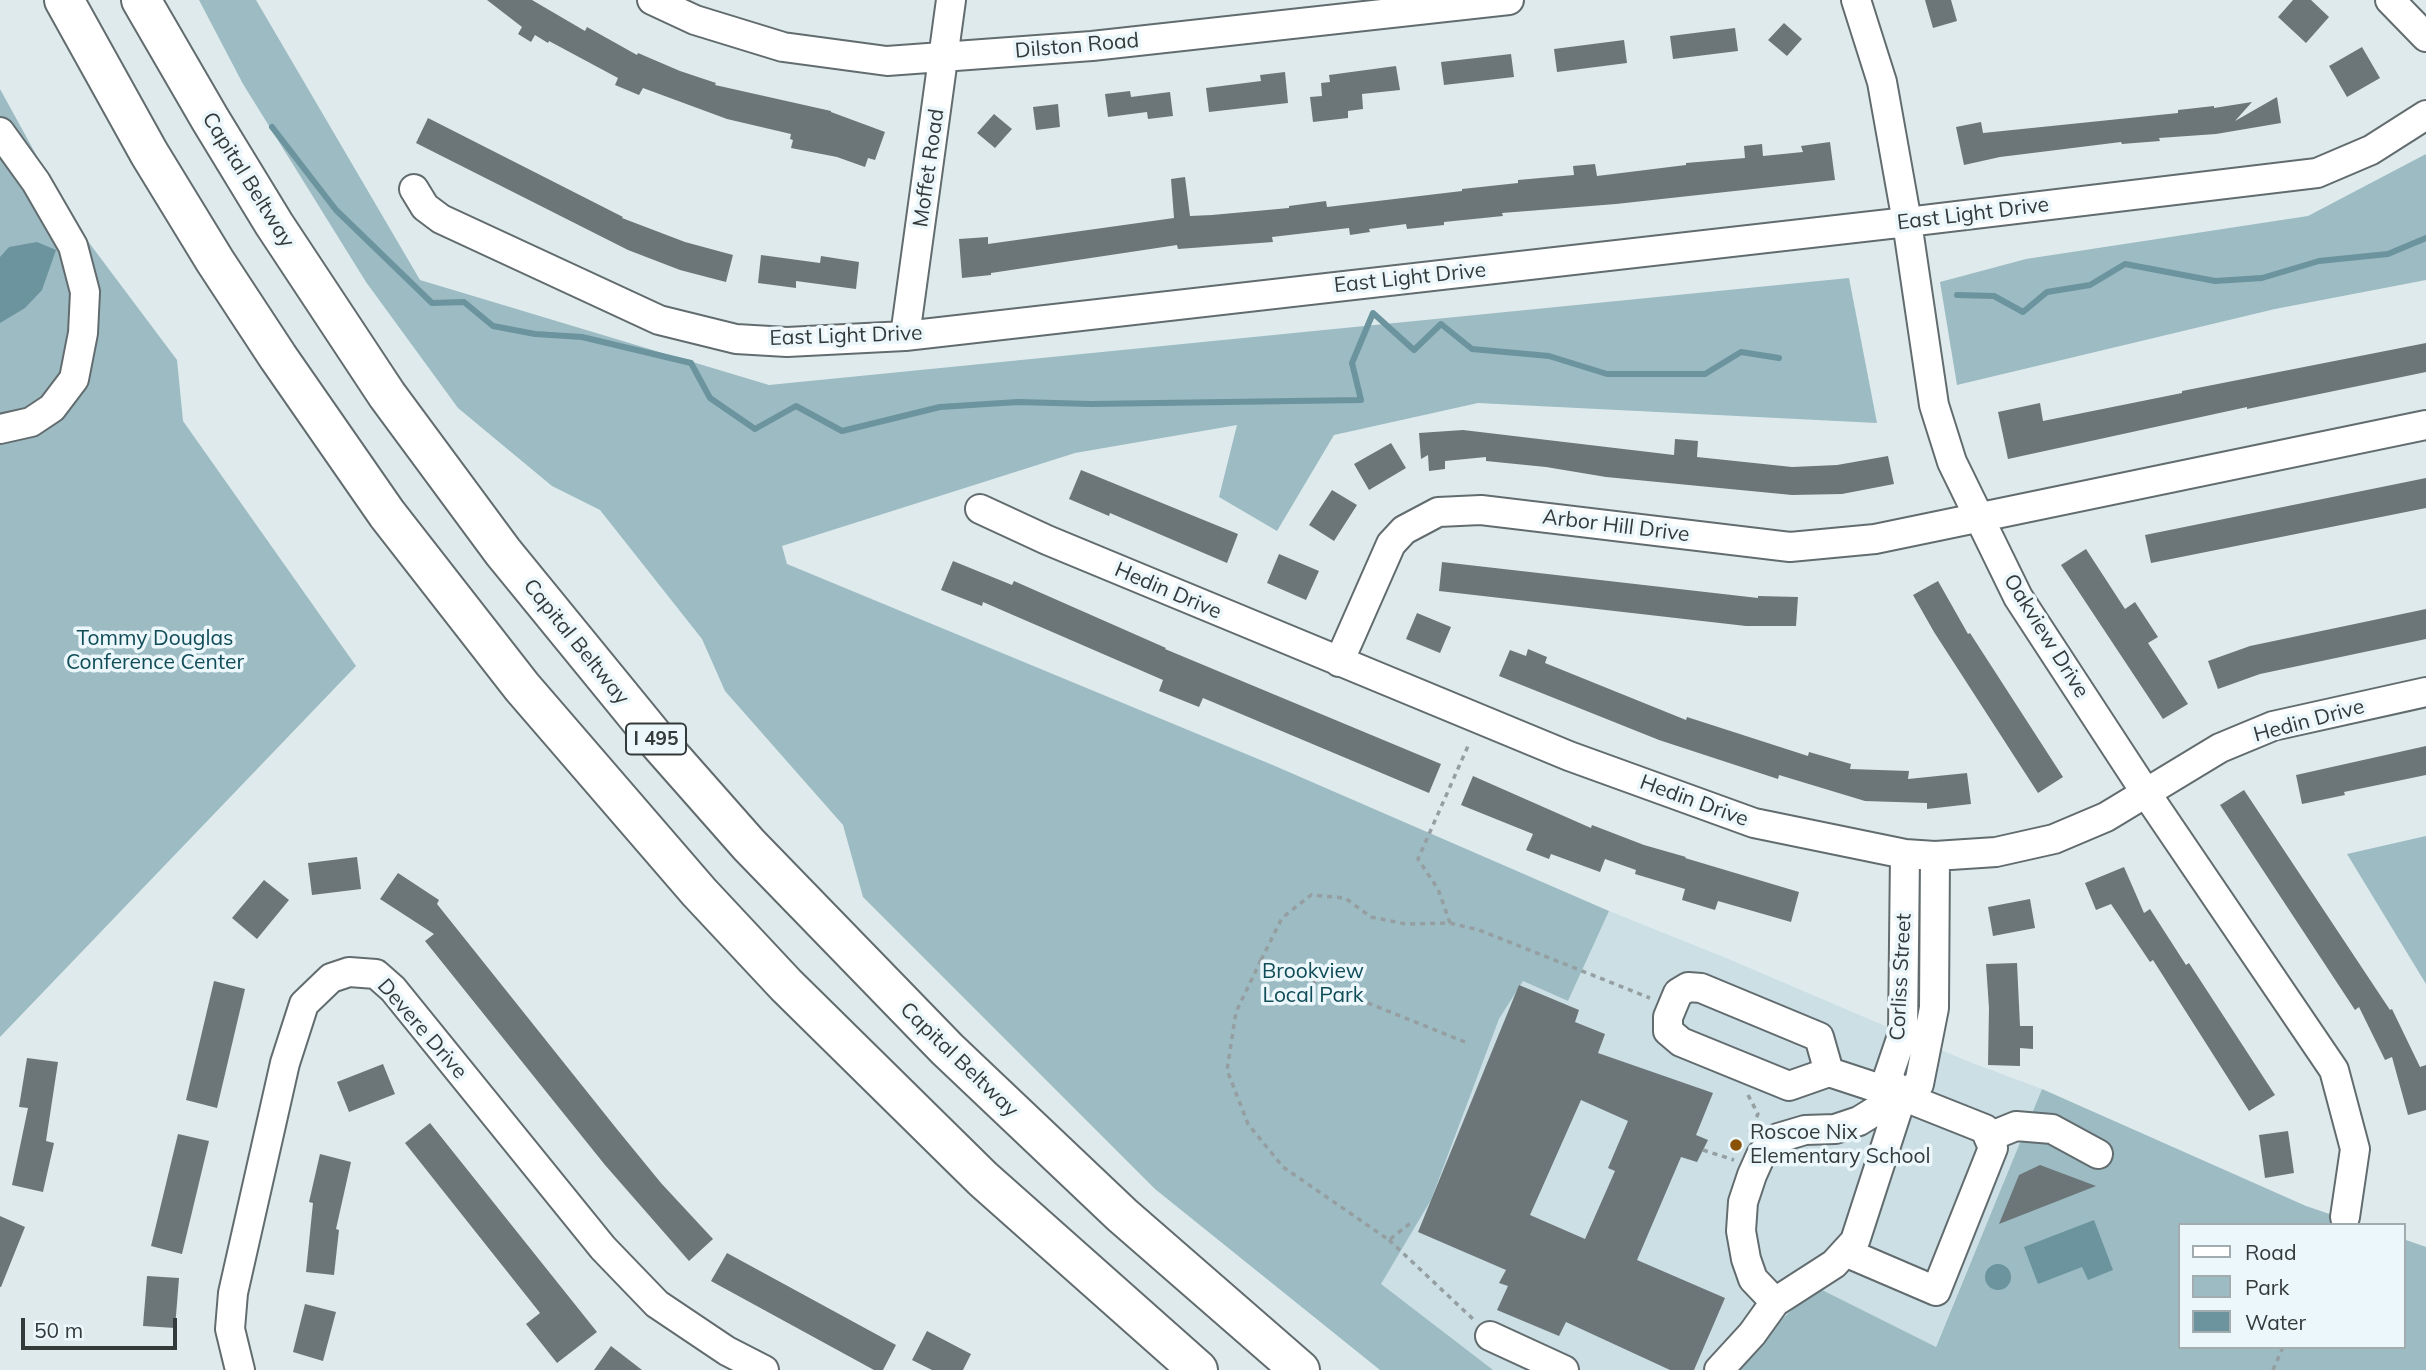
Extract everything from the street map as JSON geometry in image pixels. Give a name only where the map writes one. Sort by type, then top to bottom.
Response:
[{"type":"highway","points":[[64,0],[149,153],[278,358],[387,514],[522,687],[699,892],[796,994],[983,1179],[1198,1370]]},
{"type":"highway","name":"Capital Beltway","points":[[141,0],[274,224],[387,395],[503,552],[659,743],[749,845],[947,1049],[1122,1214],[1300,1370]]},
{"type":"street","name":"Dilston Road","points":[[652,0],[695,20],[782,47],[887,61],[1106,44],[1509,0]]},
{"type":"street","name":"Moffet Road","points":[[905,336],[951,0]]},
{"type":"street","name":"Oakview Drive","points":[[1856,0],[1882,82],[1908,222],[1934,405],[1951,462],[2018,597],[2146,793],[2334,1070],[2355,1149],[2346,1217]]},
{"type":"street","points":[[2390,0],[2426,37]]},
{"type":"street","name":"East Light Drive","points":[[414,189],[425,207],[441,219],[659,320],[736,339],[787,342],[905,336],[2317,173],[2371,150],[2426,115]]},
{"type":"street","points":[[0,132],[36,182],[73,246],[85,292],[83,333],[75,379],[52,408],[31,422],[0,429]]},
{"type":"street","points":[[1978,518],[2426,425]]},
{"type":"street","name":"Hedin Drive","points":[[980,509],[1046,540],[1569,756],[1754,823],[1905,854],[1935,856],[1996,852],[2054,839],[2106,817],[2220,748],[2273,726],[2426,692]]},
{"type":"street","name":"Arbor Hill Drive","points":[[1339,662],[1391,544],[1404,530],[1438,512],[1481,510],[1790,547],[1875,539],[1978,518]]},
{"type":"street","name":"Corliss Street","points":[[1905,854],[1903,1034],[1888,1077],[1902,1096],[1919,1084],[1934,1008],[1935,856]]},
{"type":"street","name":"Devere Drive","points":[[240,1370],[230,1329],[233,1293],[285,1063],[303,1004],[331,978],[349,972],[376,974],[393,989],[603,1248],[657,1304],[727,1351],[764,1370]]},
{"type":"street","points":[[1829,1072],[1819,1037],[1700,988],[1688,987],[1678,993],[1668,1017],[1668,1031],[1681,1042],[1789,1086],[1829,1072],[1902,1096],[1985,1129],[1993,1148],[1936,1291],[1845,1252]]},
{"type":"street","points":[[1903,1012],[1934,1008]]},
{"type":"street","points":[[1719,1370],[1752,1334],[1775,1302],[1834,1265],[1855,1241],[1902,1096]]},
{"type":"street","points":[[1775,1302],[1754,1279],[1746,1259],[1741,1231],[1743,1202],[1761,1156],[1777,1138],[1805,1130],[1835,1129],[1859,1121],[1902,1096]]},
{"type":"street","points":[[1989,1137],[2016,1126],[2052,1129],[2098,1154]]},
{"type":"street","points":[[1490,1336],[1564,1370]]},
{"type":"path","points":[[1450,923],[1438,889],[1418,859],[1468,746]]},
{"type":"path","points":[[1490,1336],[1390,1240],[1283,1167],[1248,1124],[1227,1070],[1236,1012],[1282,918],[1311,895],[1345,898],[1371,917],[1406,924],[1450,923],[1479,930],[1658,1001]]},
{"type":"path","points":[[1261,960],[1465,1042]]},
{"type":"path","points":[[1746,1138],[1758,1114],[1747,1093]]},
{"type":"path","points":[[1703,1150],[1734,1161],[1740,1149]]},
{"type":"path","points":[[1390,1240],[1413,1222]]},
{"type":"path","points":[[2273,1370],[2282,1349]]},
{"type":"shaded area","name":"Roscoe Nix Elementary School","points":[[1609,911],[1967,1061],[2042,1089],[1926,1370],[1478,1370],[1379,1287],[1431,1200],[1499,1019],[1523,981],[1568,1001]]},
{"type":"green space","name":"Brookview Local Park","points":[[199,0],[256,0],[420,280],[769,385],[1849,278],[1877,423],[1478,403],[1334,435],[1277,531],[1219,497],[1237,425],[1075,453],[782,546],[787,564],[1275,766],[1609,911],[1568,1001],[1523,981],[1499,1019],[1431,1200],[1381,1284],[1493,1370],[1380,1370],[1155,1189],[863,897],[843,825],[725,691],[702,639],[600,510],[552,486],[458,408],[366,282],[243,84]]},
{"type":"green space","name":"Tommy Douglas Conference Center","points":[[0,89],[72,220],[177,360],[183,421],[356,666],[0,1037]]},
{"type":"green space","points":[[2426,154],[2426,280],[2275,309],[1957,385],[1940,282],[2026,259],[2308,216]]},
{"type":"green space","points":[[2426,836],[2426,984],[2347,854]]},
{"type":"green space","points":[[2042,1089],[2306,1206],[2356,1223],[2178,1223],[2178,1349],[2405,1349],[2405,1240],[2426,1247],[2426,1370],[1729,1370],[1816,1287],[1936,1347]]},
{"type":"water","points":[[37,242],[56,250],[42,290],[25,308],[0,323],[0,257],[9,247]]},
{"type":"water","points":[[2094,1220],[2113,1270],[2088,1280],[2082,1267],[2038,1284],[2024,1247]]},
{"type":"water","points":[[1998,1264],[2007,1268],[2011,1277],[2007,1286],[1998,1290],[1989,1286],[1985,1277],[1989,1268]]},
{"type":"building","points":[[487,0],[532,0],[585,31],[587,27],[637,55],[638,53],[716,83],[715,85],[831,111],[885,132],[875,160],[868,158],[865,167],[837,157],[791,148],[791,134],[727,119],[643,88],[639,95],[615,85],[618,78],[549,41],[548,43],[535,35],[531,42],[518,34],[522,27]]},
{"type":"building","points":[[1925,0],[1951,0],[1957,21],[1933,28]]},
{"type":"building","points":[[2293,0],[2311,0],[2329,17],[2306,43],[2278,17]]},
{"type":"building","points":[[1784,23],[1802,39],[1787,56],[1768,40]]},
{"type":"building","points":[[1735,28],[1738,51],[1673,59],[1670,36]]},
{"type":"building","points":[[1624,40],[1627,63],[1557,72],[1554,49]]},
{"type":"building","points":[[2362,47],[2380,78],[2347,97],[2329,66]]},
{"type":"building","points":[[1511,54],[1514,77],[1444,85],[1441,62]]},
{"type":"building","points":[[1396,66],[1400,90],[1362,94],[1363,109],[1348,111],[1348,118],[1313,122],[1310,97],[1322,96],[1321,83],[1330,82],[1329,75]]},
{"type":"building","points":[[1285,72],[1288,103],[1209,112],[1206,88],[1261,81],[1260,75]]},
{"type":"building","points":[[1130,91],[1131,97],[1170,92],[1173,116],[1148,119],[1147,112],[1108,117],[1105,94]]},
{"type":"building","points":[[2277,97],[2281,123],[2216,134],[2159,138],[2160,141],[2121,142],[2000,157],[1964,165],[1956,127],[1981,122],[1983,133],[2178,113],[2178,110],[2252,102],[2235,121]]},
{"type":"building","points":[[1058,104],[1060,127],[1036,130],[1033,107]]},
{"type":"building","points":[[994,114],[1012,129],[995,148],[977,133]]},
{"type":"building","points":[[428,118],[622,218],[685,242],[733,255],[726,282],[680,270],[628,250],[416,143]]},
{"type":"building","points":[[1830,142],[1835,180],[1616,204],[1502,213],[1503,216],[1444,222],[1444,225],[1407,229],[1406,224],[1369,229],[1370,232],[1350,235],[1349,228],[1272,237],[1273,242],[1178,249],[1177,245],[962,278],[959,239],[988,237],[988,244],[1174,218],[1171,179],[1185,177],[1190,216],[1212,215],[1289,208],[1326,201],[1327,207],[1462,191],[1518,183],[1518,180],[1574,175],[1573,166],[1595,164],[1597,176],[1686,163],[1745,158],[1744,146],[1762,144],[1763,156],[1803,152],[1801,146]]},
{"type":"building","points":[[761,255],[820,263],[821,256],[859,262],[856,289],[796,281],[796,288],[758,283]]},
{"type":"building","points":[[2426,343],[2426,372],[2247,407],[2008,459],[1998,412],[2040,403],[2043,421]]},
{"type":"building","points":[[1463,430],[1674,455],[1675,439],[1698,441],[1697,457],[1792,467],[1837,465],[1888,456],[1894,484],[1842,494],[1792,495],[1606,477],[1486,461],[1486,457],[1445,461],[1445,469],[1429,471],[1428,455],[1421,459],[1419,433]]},
{"type":"building","points":[[1391,443],[1406,468],[1369,490],[1354,464]]},
{"type":"building","points":[[1081,470],[1238,534],[1227,563],[1110,513],[1109,516],[1069,499]]},
{"type":"building","points":[[2426,478],[2426,508],[2151,563],[2145,535]]},
{"type":"building","points":[[1332,490],[1357,505],[1334,541],[1309,525]]},
{"type":"building","points":[[2086,549],[2125,609],[2135,602],[2158,637],[2148,643],[2188,704],[2163,719],[2061,565]]},
{"type":"building","points":[[1279,554],[1319,571],[1306,600],[1267,583]]},
{"type":"building","points":[[953,561],[1012,585],[1014,581],[1165,649],[1441,764],[1429,793],[1203,698],[1199,707],[1159,691],[1163,680],[983,602],[982,606],[941,590]]},
{"type":"building","points":[[1442,562],[1758,598],[1798,597],[1796,626],[1746,626],[1439,591]]},
{"type":"building","points":[[1938,581],[1968,634],[1970,633],[2063,777],[2038,793],[1913,595]]},
{"type":"building","points":[[2426,609],[2426,639],[2260,674],[2218,689],[2208,661],[2250,646]]},
{"type":"building","points":[[1417,613],[1451,627],[1440,653],[1406,639]]},
{"type":"building","points":[[1528,649],[1547,657],[1545,663],[1686,720],[1687,717],[1808,756],[1809,752],[1851,764],[1850,769],[1909,771],[1908,779],[1967,773],[1971,804],[1927,809],[1927,803],[1865,801],[1779,775],[1778,779],[1659,740],[1499,676],[1510,650],[1526,656]]},
{"type":"building","points":[[2426,746],[2426,775],[2344,792],[2345,795],[2302,804],[2296,775]]},
{"type":"building","points":[[1473,776],[1591,828],[1592,825],[1644,845],[1799,892],[1791,922],[1718,901],[1715,910],[1682,900],[1685,889],[1635,874],[1636,870],[1605,859],[1600,872],[1551,854],[1549,859],[1526,850],[1533,834],[1461,805]]},
{"type":"building","points":[[2244,790],[2390,1010],[2392,1009],[2420,1067],[2426,1065],[2426,1110],[2408,1115],[2392,1057],[2385,1060],[2359,1007],[2355,1010],[2220,805]]},
{"type":"building","points":[[357,857],[361,889],[312,895],[308,863]]},
{"type":"building","points":[[2124,867],[2144,913],[2150,909],[2186,965],[2189,963],[2275,1095],[2249,1111],[2153,960],[2150,962],[2111,904],[2096,910],[2085,883]]},
{"type":"building","points":[[398,873],[439,900],[437,904],[616,1128],[661,1183],[713,1239],[689,1261],[605,1165],[425,941],[434,934],[380,899]]},
{"type":"building","points":[[264,880],[289,900],[257,939],[232,918]]},
{"type":"building","points":[[2030,899],[2035,928],[1993,936],[1988,907]]},
{"type":"building","points":[[2017,963],[2020,1026],[2033,1026],[2033,1049],[2020,1048],[2020,1066],[1988,1065],[1989,1008],[1986,964]]},
{"type":"building","points":[[214,981],[245,989],[217,1108],[186,1100]]},
{"type":"building","points":[[1519,985],[1579,1010],[1575,1022],[1605,1034],[1598,1053],[1713,1093],[1696,1135],[1708,1140],[1697,1162],[1681,1157],[1637,1260],[1725,1298],[1694,1370],[1670,1370],[1566,1322],[1559,1336],[1497,1310],[1508,1286],[1499,1283],[1506,1270],[1418,1232]],"holes":[[[1581,1100],[1628,1121],[1608,1168],[1615,1171],[1585,1239],[1530,1215]]]},
{"type":"building","points":[[27,1058],[58,1062],[46,1141],[54,1143],[43,1192],[12,1185],[28,1108],[19,1107]]},
{"type":"building","points":[[383,1064],[395,1094],[349,1112],[337,1082]]},
{"type":"building","points":[[430,1123],[597,1332],[557,1363],[526,1324],[540,1313],[405,1143]]},
{"type":"building","points":[[2288,1131],[2294,1173],[2265,1178],[2259,1135]]},
{"type":"building","points":[[178,1134],[209,1141],[182,1254],[151,1246]]},
{"type":"building","points":[[320,1154],[351,1162],[336,1229],[339,1230],[334,1275],[306,1272],[313,1203],[309,1202]]},
{"type":"building","points":[[2040,1165],[2096,1186],[1999,1224],[2019,1175]]},
{"type":"building","points":[[0,1216],[25,1227],[1,1287],[0,1287]]},
{"type":"building","points":[[727,1253],[896,1345],[883,1370],[874,1370],[711,1281]]},
{"type":"building","points":[[147,1276],[179,1278],[175,1328],[143,1326]]},
{"type":"building","points":[[305,1304],[336,1312],[323,1361],[293,1352]]},
{"type":"building","points":[[927,1331],[971,1354],[963,1370],[932,1370],[912,1360]]},
{"type":"building","points":[[611,1346],[642,1370],[594,1370]]},
{"type":"waterway","points":[[272,127],[336,210],[432,303],[464,302],[493,326],[535,334],[582,337],[691,363],[710,398],[755,429],[796,406],[842,431],[940,407],[1018,402],[1091,404],[1361,400],[1352,363],[1373,313],[1414,350],[1441,324],[1472,349],[1549,356],[1607,374],[1705,374],[1741,352],[1779,358]]},
{"type":"waterway","points":[[1957,295],[1994,296],[2023,312],[2047,292],[2090,285],[2125,264],[2215,281],[2262,278],[2319,261],[2388,254],[2426,238]]},
{"type":"place","name":"Roscoe Nix Elementary School","points":[[1736,1145]]}]
